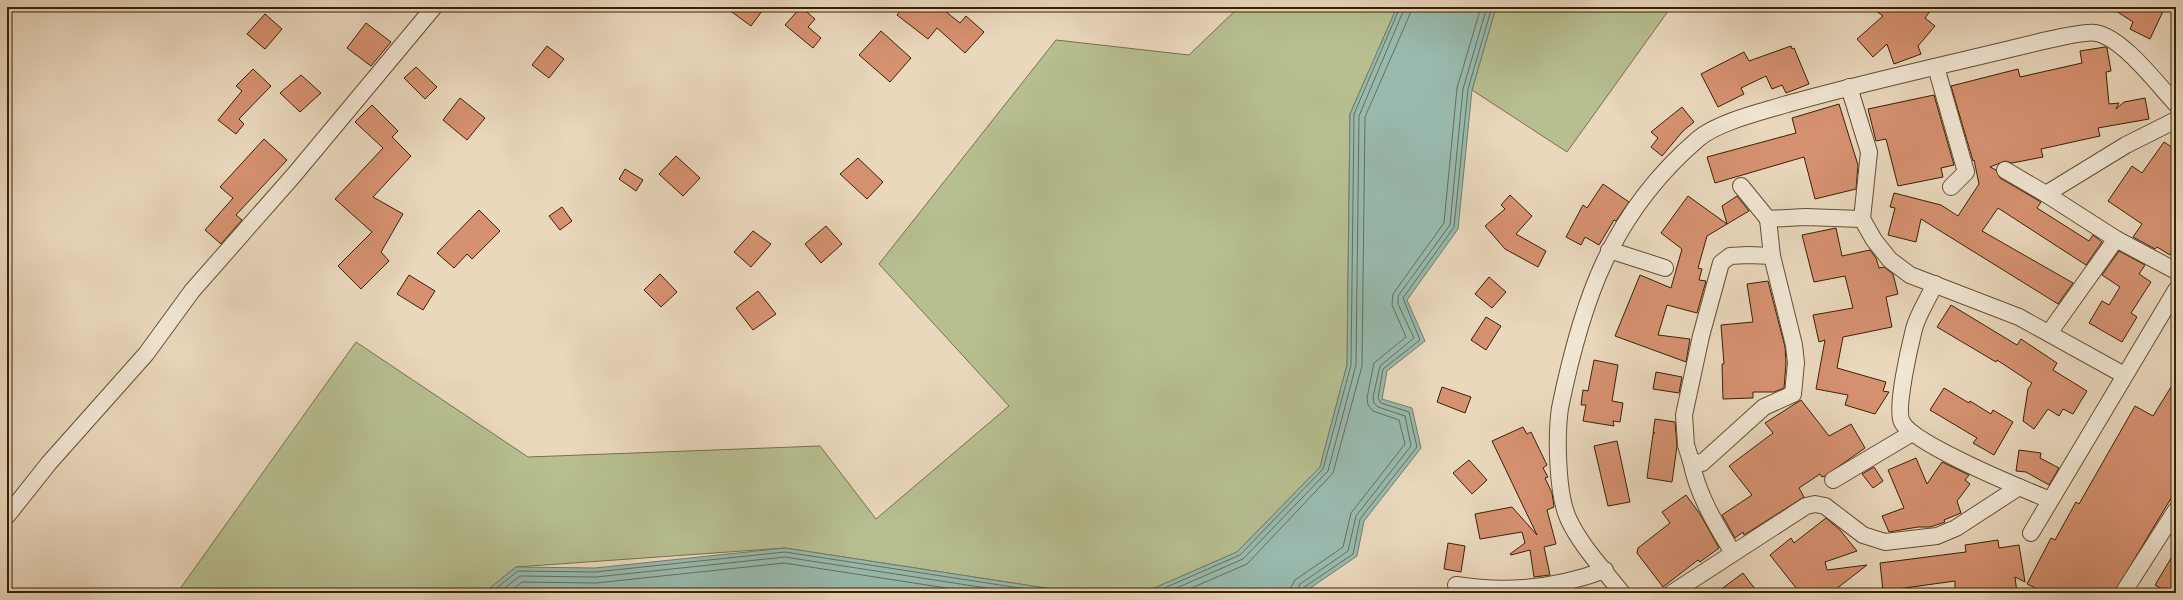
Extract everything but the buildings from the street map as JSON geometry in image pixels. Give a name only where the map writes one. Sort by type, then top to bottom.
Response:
[{"type":"street","points":[[7,516],[49,464],[146,354],[192,291],[294,175],[434,7]]},
{"type":"street","points":[[1622,593],[1568,518],[1561,489],[1558,423],[1567,370],[1580,319],[1609,250],[1639,202],[1660,176],[1700,137],[1721,126],[1766,110],[1850,87],[1936,66],[2095,32],[2112,38],[2176,104]]},
{"type":"street","points":[[1936,66],[1966,172],[1951,187]]},
{"type":"street","points":[[1850,87],[1869,152],[1862,219],[1874,240],[1890,260],[1910,275],[1990,304],[2049,333],[2124,374]]},
{"type":"street","points":[[2046,194],[2126,145],[2176,120]]},
{"type":"street","points":[[2005,170],[2046,194],[2116,239],[2176,271]]},
{"type":"street","points":[[1692,461],[1702,463],[1764,407],[1793,394],[1796,363],[1794,345],[1772,256],[1768,219],[1741,186]]},
{"type":"street","points":[[1768,219],[1805,217],[1862,219]]},
{"type":"street","points":[[2049,333],[2116,239]]},
{"type":"street","points":[[1609,250],[1665,268]]},
{"type":"street","points":[[1733,553],[1705,506],[1695,480],[1692,461],[1686,445],[1684,415],[1701,336],[1721,263],[1730,256],[1772,256]]},
{"type":"street","points":[[1935,284],[1915,328],[1899,407],[1902,422],[1912,433],[1969,464],[2050,500]]},
{"type":"street","points":[[2031,533],[2124,374],[2176,290]]},
{"type":"street","points":[[1833,480],[1912,433]]},
{"type":"street","points":[[1672,593],[1806,506],[1815,504],[1825,506],[1863,535],[1885,542],[1937,536],[1956,528],[2019,487]]},
{"type":"street","points":[[2123,593],[2176,510]]},
{"type":"street","points":[[1456,584],[1484,589],[1544,586],[1585,578],[1605,570]]},
{"type":"green space","points":[[1239,7],[1397,7],[1350,114],[1347,365],[1320,467],[1237,552],[1143,593],[1078,593],[785,548],[516,567],[484,593],[177,593],[356,342],[528,457],[820,446],[876,519],[1009,406],[879,264],[1056,40],[1189,55]]},
{"type":"green space","points":[[1496,7],[1671,7],[1567,152],[1472,90]]},
{"type":"water","points":[[1397,7],[1496,7],[1472,90],[1458,229],[1407,300],[1425,341],[1387,371],[1382,399],[1412,408],[1421,448],[1364,521],[1357,556],[1303,593],[1143,593],[1237,552],[1320,467],[1347,365],[1350,114]]},
{"type":"water","points":[[785,548],[1078,593],[484,593],[516,567],[595,568]]}]
